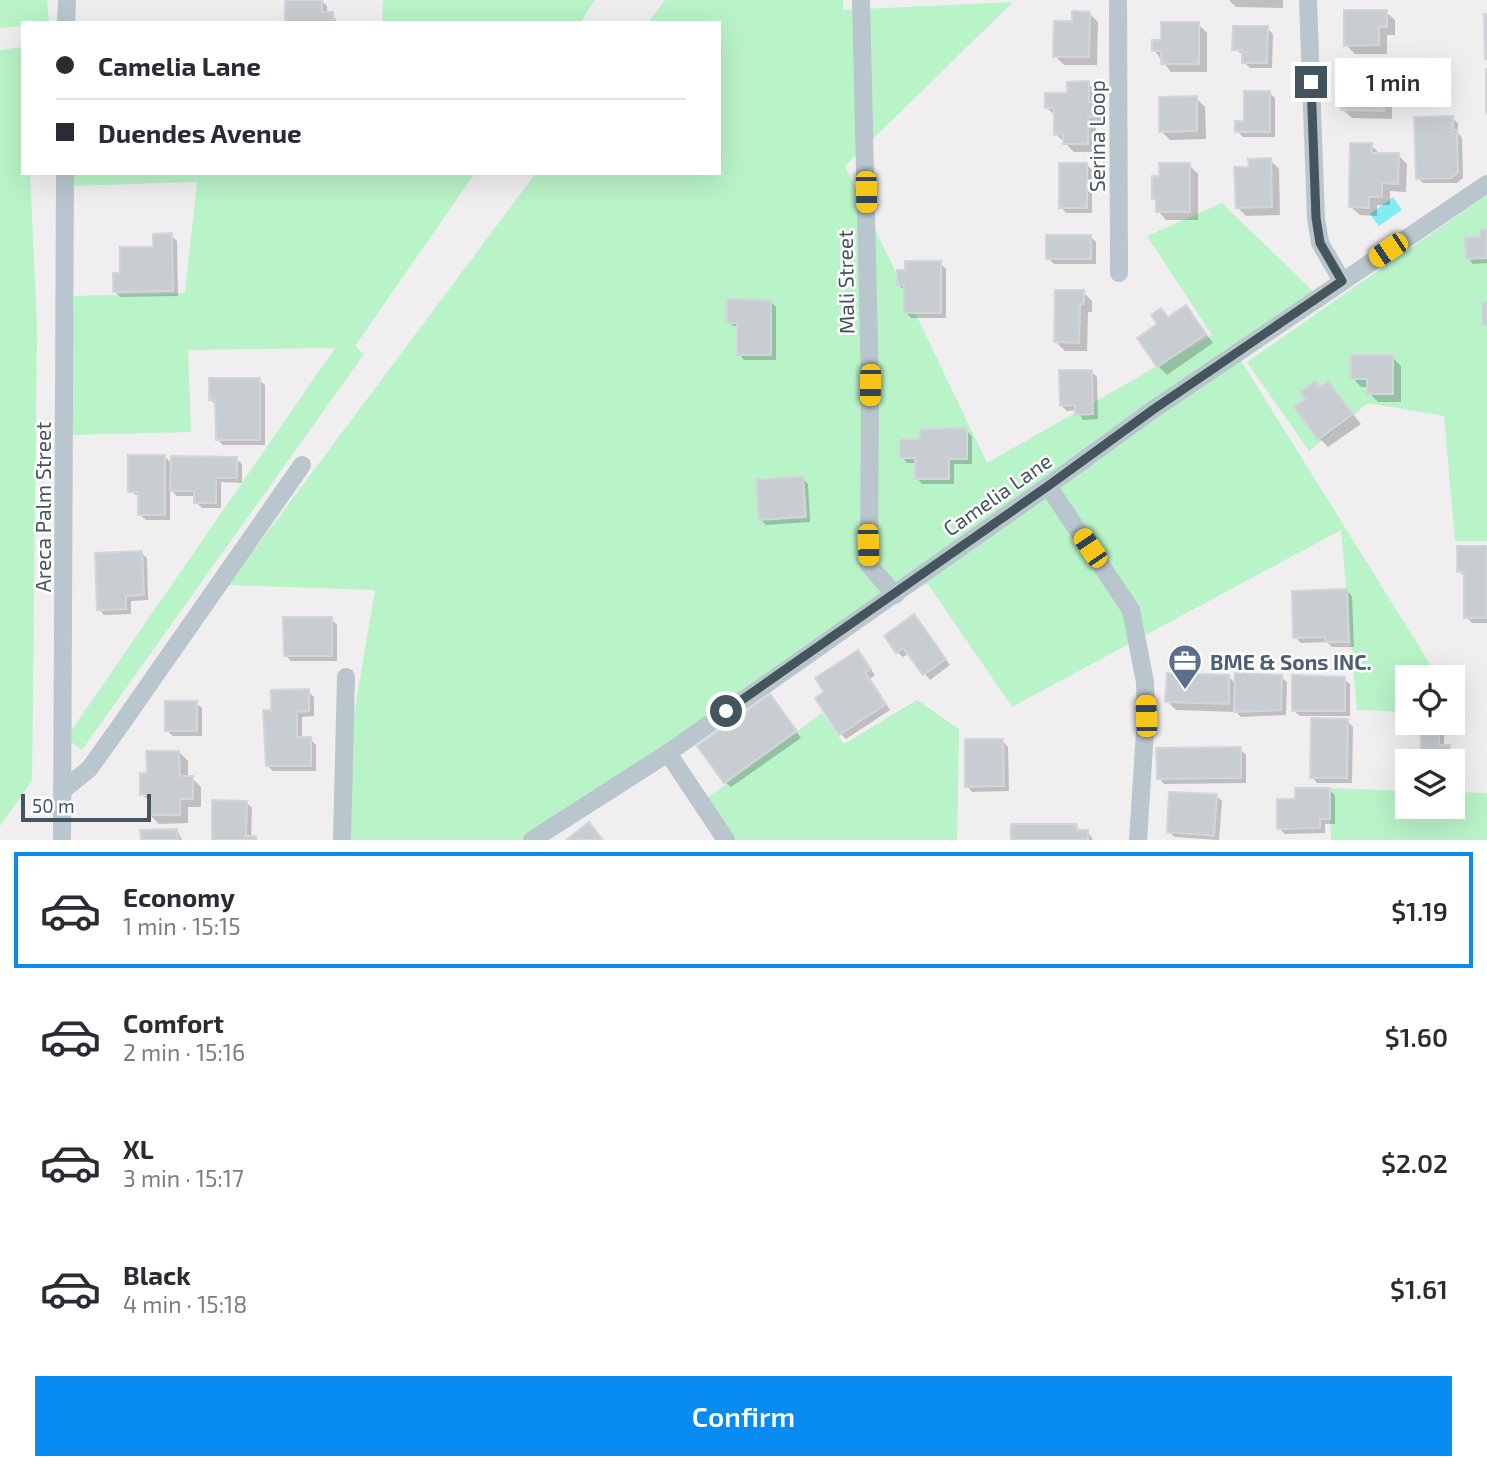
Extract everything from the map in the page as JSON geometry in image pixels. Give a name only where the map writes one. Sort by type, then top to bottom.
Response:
[{"type":"street","points":[[66,21],[67,0]]},
{"type":"street","name":"Mali Street","points":[[861,0],[870,385],[869,565],[895,595]]},
{"type":"street","name":"Serina Loop","points":[[1118,0],[1119,273]]},
{"type":"street","points":[[1308,0],[1316,218],[1320,243],[1342,281]]},
{"type":"street","name":"Areca Palm Street","points":[[62,840],[65,175]]},
{"type":"street","name":"Camelia Lane","points":[[532,840],[668,753],[895,595],[1154,409],[1487,184]]},
{"type":"street","points":[[62,791],[89,769],[116,733],[302,465]]},
{"type":"street","points":[[1048,486],[1131,610],[1145,682],[1146,716],[1138,840]]},
{"type":"street","points":[[342,840],[346,677]]},
{"type":"street","points":[[668,753],[726,840]]},
{"type":"green space","points":[[0,0],[47,0],[49,21],[21,21],[21,26],[0,28]]},
{"type":"green space","points":[[383,0],[595,0],[581,21],[382,21]]},
{"type":"green space","points":[[665,0],[843,0],[843,10],[1013,2],[845,166],[987,463],[1212,335],[1147,236],[1222,203],[1319,297],[1237,354],[1431,665],[1395,665],[1395,712],[1357,710],[1341,530],[1012,707],[928,584],[894,595],[532,840],[344,840],[343,778],[375,590],[228,585],[535,175],[721,175],[721,21],[649,21]]},
{"type":"green space","points":[[21,47],[21,175],[30,175],[37,325],[32,781],[0,826],[0,50]]},
{"type":"green space","points":[[71,175],[474,175],[355,346],[364,354],[82,750],[66,738],[335,348],[188,350],[191,432],[69,435],[74,296],[185,293],[197,182],[71,186]]},
{"type":"green space","points":[[1487,195],[1487,541],[1455,541],[1444,416],[1368,403],[1309,451],[1247,362]]},
{"type":"green space","points":[[917,700],[959,729],[957,840],[735,840],[702,802],[822,713],[844,744]]},
{"type":"green space","points":[[1330,788],[1395,791],[1395,819],[1465,819],[1465,792],[1487,793],[1487,840],[1331,840]]},
{"type":"water","points":[[1393,197],[1402,210],[1379,226],[1370,214]]},
{"type":"building","points":[[285,0],[322,0],[322,12],[333,12],[333,21],[285,21]]},
{"type":"building","points":[[1344,10],[1387,10],[1387,27],[1379,27],[1379,45],[1344,46]]},
{"type":"building","points":[[1072,11],[1090,12],[1089,57],[1053,57],[1054,21],[1072,21]]},
{"type":"building","points":[[1484,14],[1487,14],[1487,59],[1485,59]]},
{"type":"building","points":[[1161,22],[1199,22],[1199,64],[1161,64],[1161,51],[1152,51],[1152,40],[1161,40]]},
{"type":"building","points":[[1233,26],[1268,26],[1267,63],[1242,63],[1242,50],[1232,50]]},
{"type":"building","points":[[1487,69],[1487,113],[1486,113]]},
{"type":"building","points":[[1347,75],[1405,76],[1404,93],[1384,93],[1384,111],[1341,110],[1341,86],[1347,86]]},
{"type":"building","points":[[1089,81],[1089,102],[1096,102],[1096,117],[1088,117],[1088,144],[1063,144],[1063,134],[1054,135],[1054,108],[1045,108],[1045,93],[1067,93],[1067,82]]},
{"type":"building","points":[[1244,91],[1270,91],[1270,132],[1235,132],[1235,121],[1244,121]]},
{"type":"building","points":[[1197,96],[1197,131],[1159,132],[1159,97]]},
{"type":"building","points":[[1453,116],[1453,130],[1457,130],[1458,172],[1451,178],[1416,179],[1414,117]]},
{"type":"building","points":[[1350,143],[1372,143],[1372,153],[1399,153],[1398,184],[1382,183],[1382,197],[1369,197],[1369,208],[1349,207]]},
{"type":"building","points":[[1271,158],[1272,207],[1236,208],[1234,167],[1249,167],[1248,159]]},
{"type":"building","points":[[1059,163],[1087,163],[1087,208],[1059,208]]},
{"type":"building","points":[[1159,163],[1190,163],[1190,212],[1156,212],[1156,199],[1152,199],[1152,176],[1159,176]]},
{"type":"building","points":[[1480,229],[1487,229],[1487,258],[1466,259],[1465,237],[1480,237]]},
{"type":"building","points":[[172,233],[173,291],[113,292],[113,273],[120,273],[120,247],[153,247],[153,234]]},
{"type":"building","points":[[1046,235],[1091,235],[1091,259],[1046,259]]},
{"type":"building","points":[[905,261],[941,261],[941,313],[904,313],[904,285],[897,285],[897,270],[905,270]]},
{"type":"building","points":[[1055,290],[1084,290],[1084,304],[1080,304],[1079,343],[1054,342]]},
{"type":"building","points":[[727,299],[771,300],[771,355],[737,355],[737,323],[727,323]]},
{"type":"building","points":[[1487,302],[1487,325],[1483,325],[1482,303]]},
{"type":"building","points":[[1186,305],[1206,334],[1157,367],[1137,338],[1157,324],[1151,315],[1161,308],[1168,317]]},
{"type":"building","points":[[1351,355],[1393,355],[1393,394],[1367,394],[1367,379],[1351,379]]},
{"type":"building","points":[[1059,370],[1092,370],[1093,414],[1075,415],[1075,405],[1060,406]]},
{"type":"building","points":[[209,378],[260,378],[260,440],[216,440],[215,400],[209,400]]},
{"type":"building","points":[[1315,381],[1320,387],[1328,381],[1353,414],[1318,440],[1294,407],[1305,399],[1300,392]]},
{"type":"building","points":[[967,428],[967,459],[949,459],[949,479],[915,479],[915,458],[900,458],[900,439],[920,439],[920,429]]},
{"type":"building","points":[[128,455],[165,455],[165,515],[138,515],[138,492],[128,492]]},
{"type":"building","points":[[171,456],[237,457],[237,478],[216,478],[216,503],[194,503],[194,491],[170,491]]},
{"type":"building","points":[[803,476],[806,517],[759,520],[756,480]]},
{"type":"building","points":[[1457,546],[1487,546],[1487,618],[1464,618],[1464,572],[1457,572]]},
{"type":"building","points":[[142,551],[144,595],[126,596],[126,609],[97,610],[95,553]]},
{"type":"building","points":[[1347,589],[1349,642],[1325,642],[1325,637],[1293,638],[1292,591]]},
{"type":"building","points":[[914,614],[946,659],[923,675],[903,648],[896,653],[884,636]]},
{"type":"building","points":[[283,617],[332,617],[332,656],[284,656]]},
{"type":"building","points":[[858,650],[871,669],[865,672],[886,704],[839,735],[815,698],[824,692],[815,678]]},
{"type":"building","points":[[1167,673],[1229,675],[1229,704],[1165,702]]},
{"type":"building","points":[[1235,673],[1282,675],[1281,710],[1234,712]]},
{"type":"building","points":[[1292,675],[1345,677],[1345,711],[1292,711]]},
{"type":"building","points":[[309,689],[309,711],[297,712],[297,737],[311,737],[311,766],[266,766],[263,710],[271,710],[271,690]]},
{"type":"building","points":[[770,694],[797,731],[724,783],[697,746]]},
{"type":"building","points":[[165,701],[197,701],[197,731],[165,731]]},
{"type":"building","points":[[1311,718],[1348,719],[1347,778],[1310,778]]},
{"type":"building","points":[[1421,735],[1439,735],[1439,745],[1450,745],[1450,749],[1421,749]]},
{"type":"building","points":[[965,739],[1003,739],[1004,786],[965,787]]},
{"type":"building","points":[[1241,747],[1241,778],[1157,779],[1156,748]]},
{"type":"building","points":[[146,751],[179,751],[180,776],[193,776],[193,799],[180,799],[180,815],[148,815],[148,795],[140,795],[140,773],[147,773]]},
{"type":"building","points":[[1295,788],[1330,788],[1330,819],[1320,819],[1320,828],[1277,829],[1277,799],[1295,799]]},
{"type":"building","points":[[1169,792],[1217,794],[1214,836],[1167,832]]},
{"type":"building","points":[[212,800],[247,801],[246,836],[256,836],[256,840],[212,840]]},
{"type":"building","points":[[589,822],[603,840],[566,840]]},
{"type":"building","points":[[1011,824],[1077,824],[1077,830],[1088,830],[1088,840],[1011,840]]},
{"type":"building","points":[[177,829],[178,840],[141,840],[140,830]]},
{"type":"place","name":"BME & Sons INC.","points":[[1185,691]]},
{"type":"route","points":[[726,711],[895,595],[1154,409],[1342,281],[1320,243],[1316,218],[1311,82]]}]
